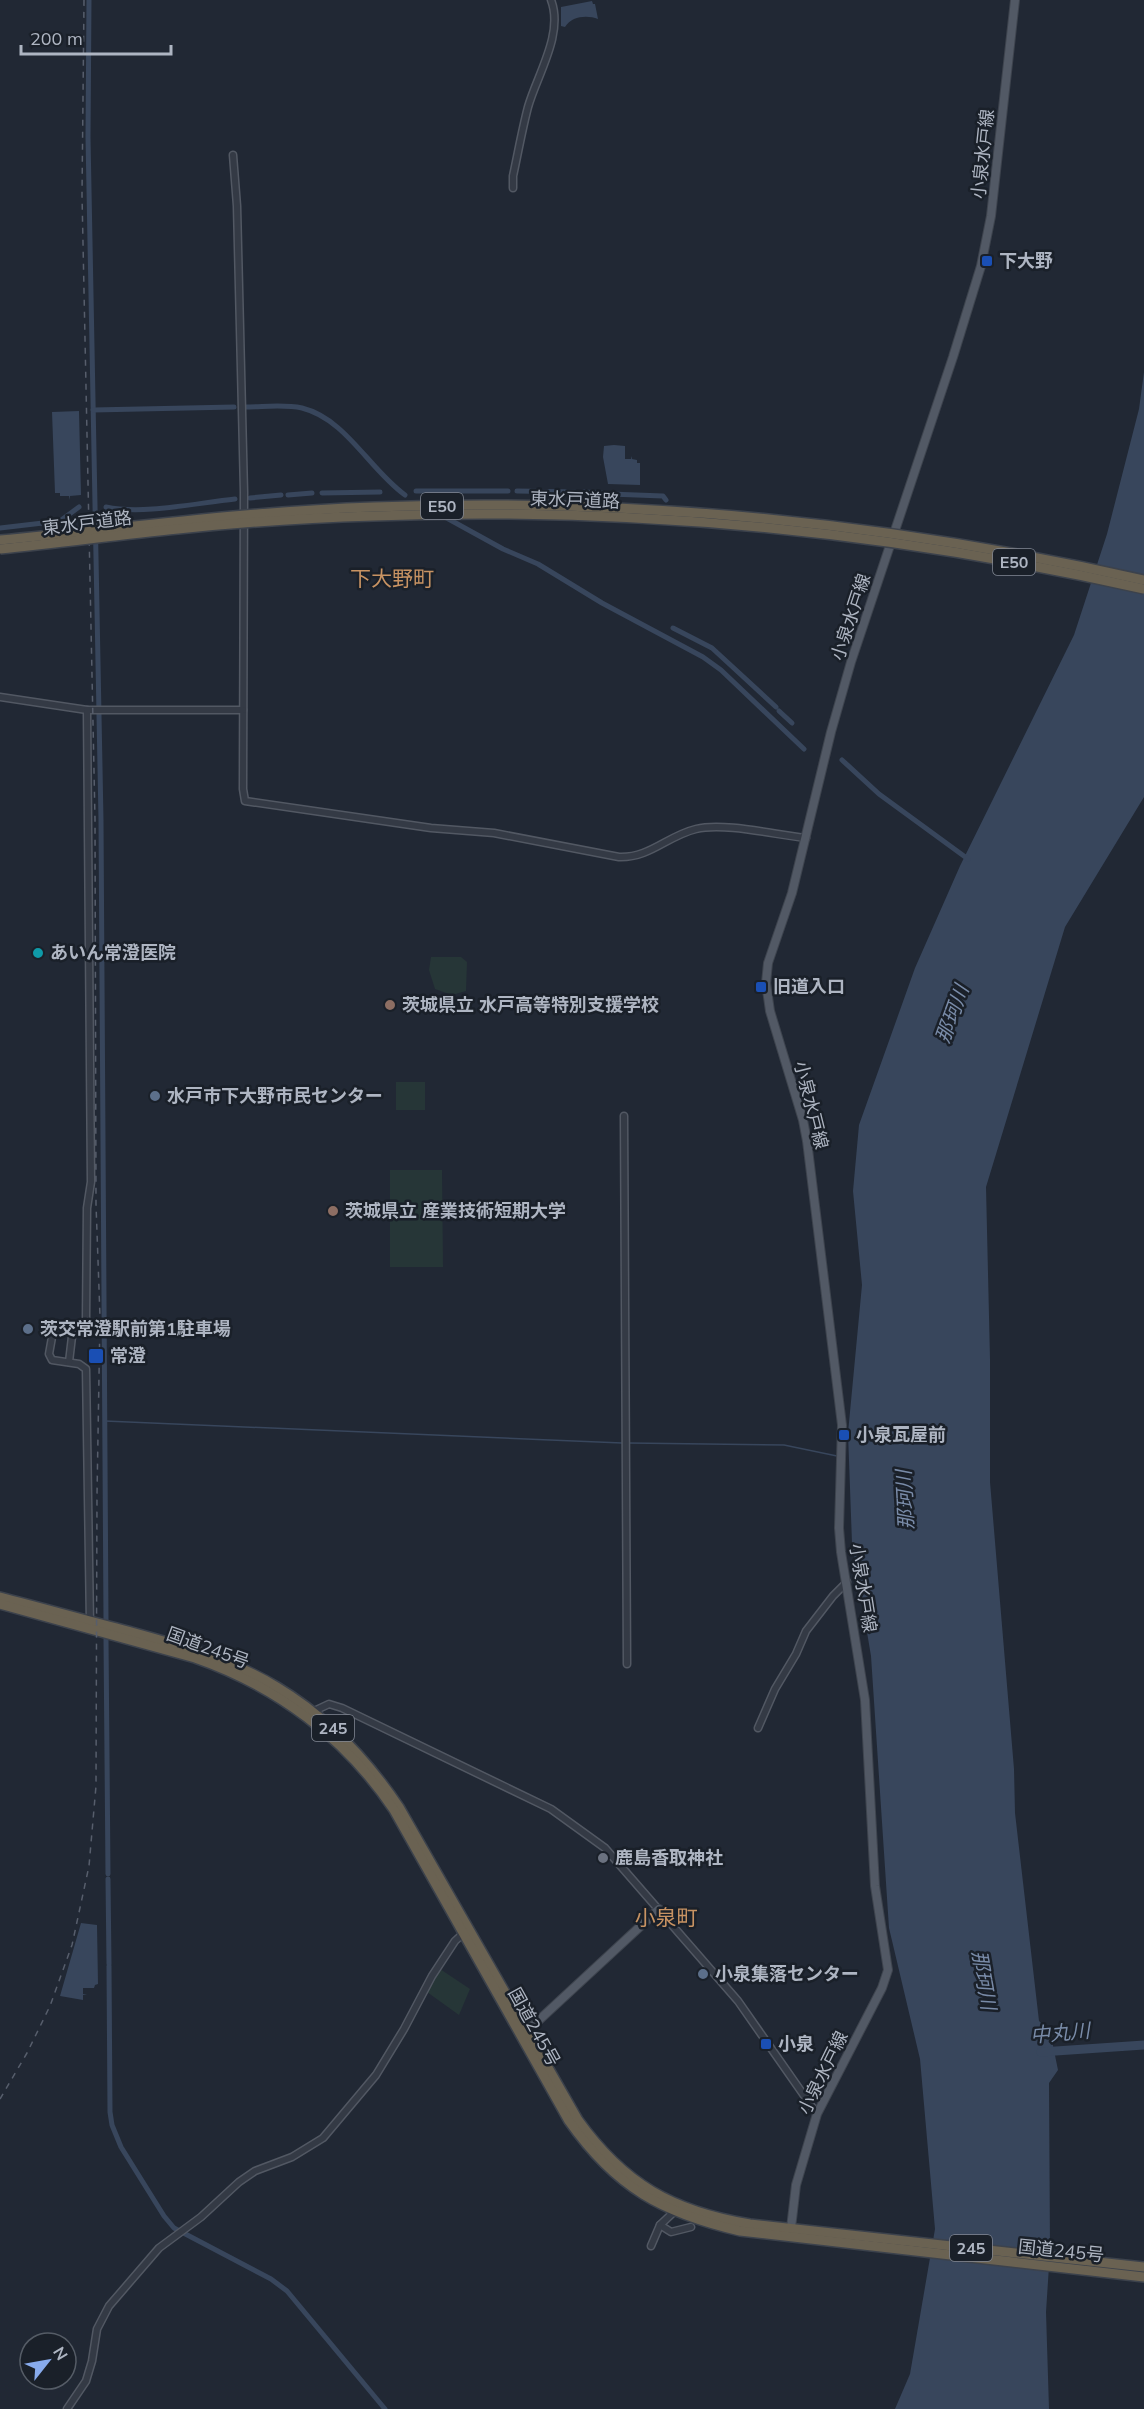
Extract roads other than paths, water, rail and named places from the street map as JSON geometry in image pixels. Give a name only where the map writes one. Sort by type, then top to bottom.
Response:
[{"type":"highway","name":"東水戸道路","points":[[0,540],[176,520],[301,510],[399,506],[579,507],[751,517],[885,532],[984,548],[1144,580]]},
{"type":"highway","name":"東水戸道路","points":[[0,549],[178,529],[302,519],[389,515],[580,516],[750,526],[884,541],[984,556],[1144,589]]},
{"type":"highway","name":"国道245号","points":[[0,1597],[222,1667],[310,1715],[384,1796],[466,1931],[569,2121],[596,2156],[636,2190],[706,2223],[740,2231],[821,2236],[1120,2269],[1144,2267]]},
{"type":"highway","name":"国道245号","points":[[0,1604],[89,1625]]},
{"type":"highway","name":"国道245号","points":[[676,2209],[729,2220],[791,2228],[821,2236]]},
{"type":"highway","name":"国道245号","points":[[1120,2269],[1144,2277]]},
{"type":"main road","name":"小泉水戸線","points":[[791,2228],[796,2185],[818,2114],[879,1994],[888,1970],[875,1886],[865,1700],[839,1528],[841,1416],[807,1141],[803,1120],[773,1023],[766,983],[771,952],[792,893],[851,662],[981,266],[992,216],[1015,0]]},
{"type":"main road","points":[[524,2035],[659,1909]]},
{"type":"street","points":[[513,188],[513,176],[529,105],[552,32],[554,11],[551,0]]},
{"type":"street","points":[[232,155],[237,206],[244,492],[243,797],[245,801],[431,828],[494,832],[619,857],[640,856],[689,832],[710,827],[806,838]]},
{"type":"street","points":[[0,698],[87,710],[243,710]]},
{"type":"street","points":[[87,710],[90,1182],[87,1208],[86,1320],[81,1327],[54,1326],[49,1354],[52,1360],[79,1364],[86,1369],[89,1625]]},
{"type":"street","points":[[624,1116],[627,1664]]},
{"type":"street","points":[[69,1362],[73,1328]]},
{"type":"street","points":[[758,1728],[775,1689],[796,1654],[806,1631],[847,1582]]},
{"type":"street","points":[[310,1715],[329,1704],[342,1708],[551,1809],[605,1848],[738,2001],[818,2114]]},
{"type":"street","points":[[67,2409],[82,2390],[89,2373],[98,2329],[104,2313],[159,2248],[255,2171],[292,2157],[323,2138],[376,2075],[432,1976],[466,1931]]},
{"type":"street","points":[[651,2246],[660,2225],[676,2209]]},
{"type":"street","points":[[660,2225],[671,2232],[692,2227]]},
{"type":"water","points":[[592,1],[595,4],[598,19],[580,17],[565,27],[561,26],[561,7]]},
{"type":"water","name":"那珂川","points":[[1144,372],[1144,797],[1065,927],[986,1187],[990,1482],[1014,1769],[1015,1813],[1039,2021],[1050,2031],[1058,2070],[1049,2083],[1050,2251],[1046,2312],[1049,2409],[895,2409],[910,2374],[935,2229],[920,2059],[889,1928],[871,1656],[852,1543],[848,1433],[862,1285],[853,1191],[859,1125],[915,968],[960,866],[1074,635],[1107,534],[1139,409]]},
{"type":"water","points":[[79,411],[81,495],[70,496],[69,500],[69,496],[60,496],[60,493],[55,493],[52,412]]},
{"type":"water","points":[[604,446],[625,446],[625,459],[631,459],[632,456],[632,459],[640,463],[640,485],[608,484],[603,457]]},
{"type":"water","points":[[81,1923],[97,1925],[98,1984],[94,1988],[83,1988],[83,1994],[87,1995],[83,1995],[83,2000],[60,1996]]},
{"type":"waterway","points":[[89,0],[88,137],[101,820],[106,1620]]},
{"type":"waterway","points":[[93,410],[234,407]]},
{"type":"waterway","points":[[245,407],[295,407],[318,414],[344,434],[405,495]]},
{"type":"waterway","points":[[416,491],[508,491]]},
{"type":"waterway","points":[[517,491],[575,492]]},
{"type":"waterway","points":[[322,493],[380,492]]},
{"type":"waterway","points":[[584,492],[602,493]]},
{"type":"waterway","points":[[288,495],[312,493]]},
{"type":"waterway","points":[[610,494],[663,496],[666,500]]},
{"type":"waterway","points":[[250,498],[281,495]]},
{"type":"waterway","points":[[106,507],[136,510],[170,508],[235,499]]},
{"type":"waterway","points":[[0,528],[60,521],[79,507]]},
{"type":"waterway","points":[[105,513],[118,510]]},
{"type":"waterway","points":[[443,516],[503,549],[538,564],[602,603],[703,657],[721,670],[804,749]]},
{"type":"waterway","points":[[673,628],[712,648],[776,707]]},
{"type":"waterway","points":[[779,711],[792,723]]},
{"type":"waterway","points":[[842,760],[879,794],[968,859]]},
{"type":"waterway","points":[[105,1421],[622,1443]]},
{"type":"waterway","points":[[629,1443],[784,1445],[837,1456]]},
{"type":"waterway","points":[[106,1639],[108,1874]]},
{"type":"waterway","points":[[108,1879],[109,1964]]},
{"type":"waterway","points":[[109,1966],[110,2112],[112,2125],[121,2147],[174,2228],[271,2279],[287,2291],[385,2409]]},
{"type":"waterway","name":"中丸川","points":[[1041,2052],[1144,2045]]},
{"type":"railway","points":[[0,2099],[27,2053],[50,2006],[72,1945],[89,1866],[96,1786],[100,1317],[96,1204],[95,819],[82,195],[84,0]]},
{"type":"place","name":"下大野","points":[[987,261]]},
{"type":"place","name":"あいん常澄医院","points":[[38,953]]},
{"type":"place","name":"旧道入口","points":[[761,987]]},
{"type":"place","name":"茨城県立 水戸高等特別支援学校","points":[[390,1005]]},
{"type":"place","name":"水戸市下大野市民センター","points":[[155,1096]]},
{"type":"place","name":"茨城県立 産業技術短期大学","points":[[333,1211]]},
{"type":"place","name":"茨交常澄駅前第1駐車場","points":[[28,1329]]},
{"type":"place","name":"常澄","points":[[96,1356]]},
{"type":"place","name":"小泉瓦屋前","points":[[844,1435]]},
{"type":"place","name":"鹿島香取神社","points":[[603,1858]]},
{"type":"place","name":"小泉集落センター","points":[[703,1974]]},
{"type":"place","name":"小泉","points":[[766,2044]]},
{"type":"district","name":"下大野町","points":[[392,579]]},
{"type":"district","name":"小泉町","points":[[666,1918]]}]
